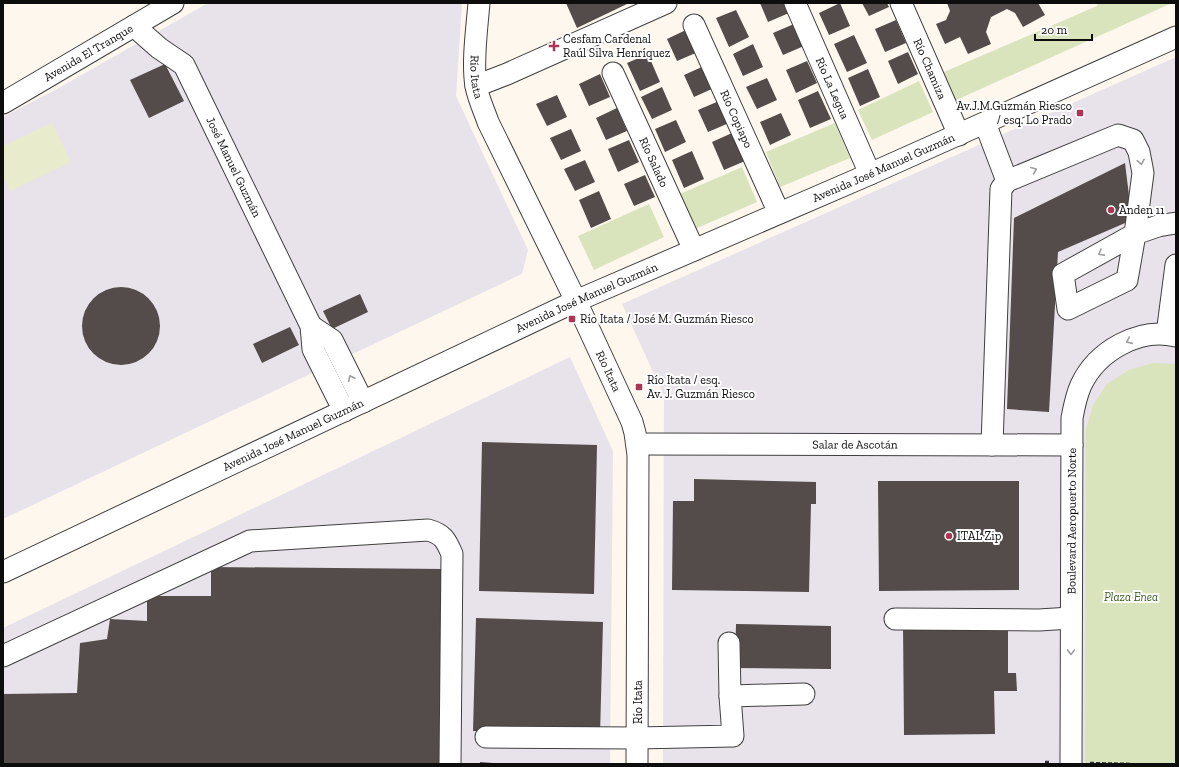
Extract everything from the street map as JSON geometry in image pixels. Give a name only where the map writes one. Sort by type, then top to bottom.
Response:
[{"type":"street","name":"Avenida El Tranque","points":[[4,100],[173,3]]},
{"type":"street","name":"Río Itata","points":[[479,3],[476,34],[476,86],[488,122],[576,302],[632,422],[637,444],[637,764]]},
{"type":"street","points":[[476,86],[507,74],[666,3]]},
{"type":"street","name":"Río La Legua","points":[[795,3],[870,174]]},
{"type":"street","name":"Río Chamiza","points":[[901,3],[959,135]]},
{"type":"street","name":"Río Copiapo","points":[[694,25],[779,213]]},
{"type":"street","name":"José Manuel Guzmán","points":[[134,26],[159,48],[184,65],[311,326],[313,349],[344,411]]},
{"type":"street","name":"Avenida José Manuel Guzmán","points":[[3,572],[576,302],[959,135],[1176,37]]},
{"type":"street","name":"Río Salado","points":[[613,73],[694,250]]},
{"type":"street","points":[[985,123],[1004,185],[992,445]]},
{"type":"street","points":[[1004,185],[1118,135],[1133,140],[1139,152],[1143,173],[1135,234],[1158,226],[1176,223]]},
{"type":"street","points":[[1172,335],[1176,265]]},
{"type":"street","points":[[311,326],[332,340],[363,402]]},
{"type":"street","name":"Boulevard Aeropuerto Norte","points":[[1071,764],[1072,418],[1076,399],[1082,384],[1096,364],[1107,354],[1129,340],[1153,334],[1172,335]]},
{"type":"street","name":"Salar de Ascotán","points":[[637,444],[1072,445]]},
{"type":"street","points":[[3,656],[250,541],[428,530],[443,538],[452,554],[450,764]]},
{"type":"street","points":[[895,619],[1039,620],[1072,618]]},
{"type":"street","points":[[486,737],[637,738],[733,736],[730,696],[729,643]]},
{"type":"street","points":[[730,696],[804,694]]},
{"type":"path","points":[[1111,764],[1132,764]]},
{"type":"shaded area","points":[[208,3],[462,3],[456,96],[528,250],[522,274],[3,519],[3,117],[57,89]]},
{"type":"shaded area","points":[[1176,57],[1176,764],[663,764],[664,396],[622,304]]},
{"type":"shaded area","points":[[570,357],[613,451],[610,764],[3,764],[3,628]]},
{"type":"green space","points":[[1098,3],[1172,3],[954,101],[944,72],[1097,6]]},
{"type":"green space","points":[[919,81],[933,112],[872,140],[858,110]]},
{"type":"green space","points":[[52,123],[71,162],[10,191],[3,176],[3,146]]},
{"type":"green space","points":[[835,123],[850,158],[780,187],[766,152]]},
{"type":"green space","points":[[742,167],[757,202],[695,229],[680,194]]},
{"type":"green space","points":[[649,204],[664,237],[594,270],[578,236]]},
{"type":"green space","name":"Plaza Enea","points":[[1153,363],[1176,364],[1176,764],[1085,764],[1086,429],[1093,405],[1107,384],[1129,370]]},
{"type":"building","points":[[566,3],[629,3],[577,28]]},
{"type":"building","points":[[760,3],[784,3],[789,13],[768,22]]},
{"type":"building","points":[[840,3],[850,26],[829,35],[819,13]]},
{"type":"building","points":[[862,3],[887,3],[889,7],[869,16]]},
{"type":"building","points":[[947,3],[1038,3],[1045,15],[1023,27],[1015,13],[1007,9],[991,17],[986,32],[991,44],[968,54],[960,37],[945,44],[936,24],[946,20],[950,11]]},
{"type":"building","points":[[736,10],[749,37],[729,47],[716,18]]},
{"type":"building","points":[[896,20],[906,43],[885,52],[875,29]]},
{"type":"building","points":[[794,24],[804,46],[783,55],[773,33]]},
{"type":"building","points":[[688,29],[698,52],[677,61],[667,39]]},
{"type":"building","points":[[854,35],[867,63],[847,72],[834,44]]},
{"type":"building","points":[[753,44],[763,67],[743,76],[733,54]]},
{"type":"building","points":[[908,52],[918,74],[898,84],[888,61]]},
{"type":"building","points":[[648,54],[660,82],[640,91],[627,63]]},
{"type":"building","points":[[807,61],[817,83],[796,93],[786,70]]},
{"type":"building","points":[[165,64],[184,101],[149,118],[130,80]]},
{"type":"building","points":[[704,66],[714,88],[694,97],[684,75]]},
{"type":"building","points":[[868,69],[880,97],[860,106],[848,78]]},
{"type":"building","points":[[600,74],[610,97],[589,106],[579,84]]},
{"type":"building","points":[[767,78],[777,100],[757,109],[746,87]]},
{"type":"building","points":[[662,87],[672,110],[652,119],[641,97]]},
{"type":"building","points":[[818,91],[831,119],[810,128],[798,100]]},
{"type":"building","points":[[557,95],[567,117],[547,126],[536,104]]},
{"type":"building","points":[[719,101],[729,123],[708,132],[698,110]]},
{"type":"building","points":[[617,108],[627,131],[606,140],[596,118]]},
{"type":"building","points":[[781,113],[791,135],[770,145],[760,122]]},
{"type":"building","points":[[676,120],[686,142],[665,152],[655,129]]},
{"type":"building","points":[[571,129],[581,151],[561,160],[550,138]]},
{"type":"building","points":[[732,133],[745,161],[724,170],[712,142]]},
{"type":"building","points":[[629,140],[639,162],[618,172],[608,149]]},
{"type":"building","points":[[692,151],[704,179],[684,188],[672,160]]},
{"type":"building","points":[[585,160],[595,182],[575,191],[564,169]]},
{"type":"building","points":[[1125,163],[1132,220],[1058,252],[1049,412],[1007,409],[1014,218]]},
{"type":"building","points":[[645,175],[655,197],[634,206],[624,184]]},
{"type":"building","points":[[599,191],[611,219],[591,228],[579,200]]},
{"type":"building","points":[[121,287],[136,290],[143,294],[153,304],[157,311],[160,326],[157,341],[153,348],[143,358],[136,362],[121,365],[106,362],[99,358],[89,348],[85,341],[82,326],[85,311],[89,304],[99,294],[106,290]]},
{"type":"building","points":[[360,294],[368,312],[332,329],[323,311]]},
{"type":"building","points":[[290,327],[299,345],[262,363],[253,344]]},
{"type":"building","points":[[482,442],[597,445],[594,594],[479,591]]},
{"type":"building","points":[[694,479],[816,482],[816,504],[811,504],[809,592],[672,590],[673,501],[694,501]]},
{"type":"building","name":"ITAL Zip","points":[[878,481],[1019,481],[1019,590],[879,591]]},
{"type":"building","points":[[211,567],[445,569],[444,764],[3,764],[3,694],[77,693],[80,643],[107,639],[110,619],[147,621],[147,596],[211,596]]},
{"type":"building","points":[[476,618],[603,622],[600,735],[473,731]]},
{"type":"building","points":[[736,624],[831,626],[831,669],[735,668]]},
{"type":"building","points":[[903,624],[1008,624],[1008,673],[1016,673],[1017,691],[994,691],[995,734],[904,735]]},
{"type":"building","points":[[480,762],[493,763],[493,764],[480,764]]},
{"type":"place","name":"Cesfam Cardenal Raúl Silva Henríquez","points":[[554,46]]},
{"type":"place","name":"Av.J.M.Guzmán Riesco / esq. Lo Prado","points":[[1080,113]]},
{"type":"place","name":"Anden 11","points":[[1111,210]]},
{"type":"place","name":"Río Itata / José M. Guzmán Riesco","points":[[572,319]]},
{"type":"place","name":"Río Itata / esq. Av. J. Guzmán Riesco","points":[[639,387]]},
{"type":"place","name":"ITAL Zip","points":[[949,536]]}]
